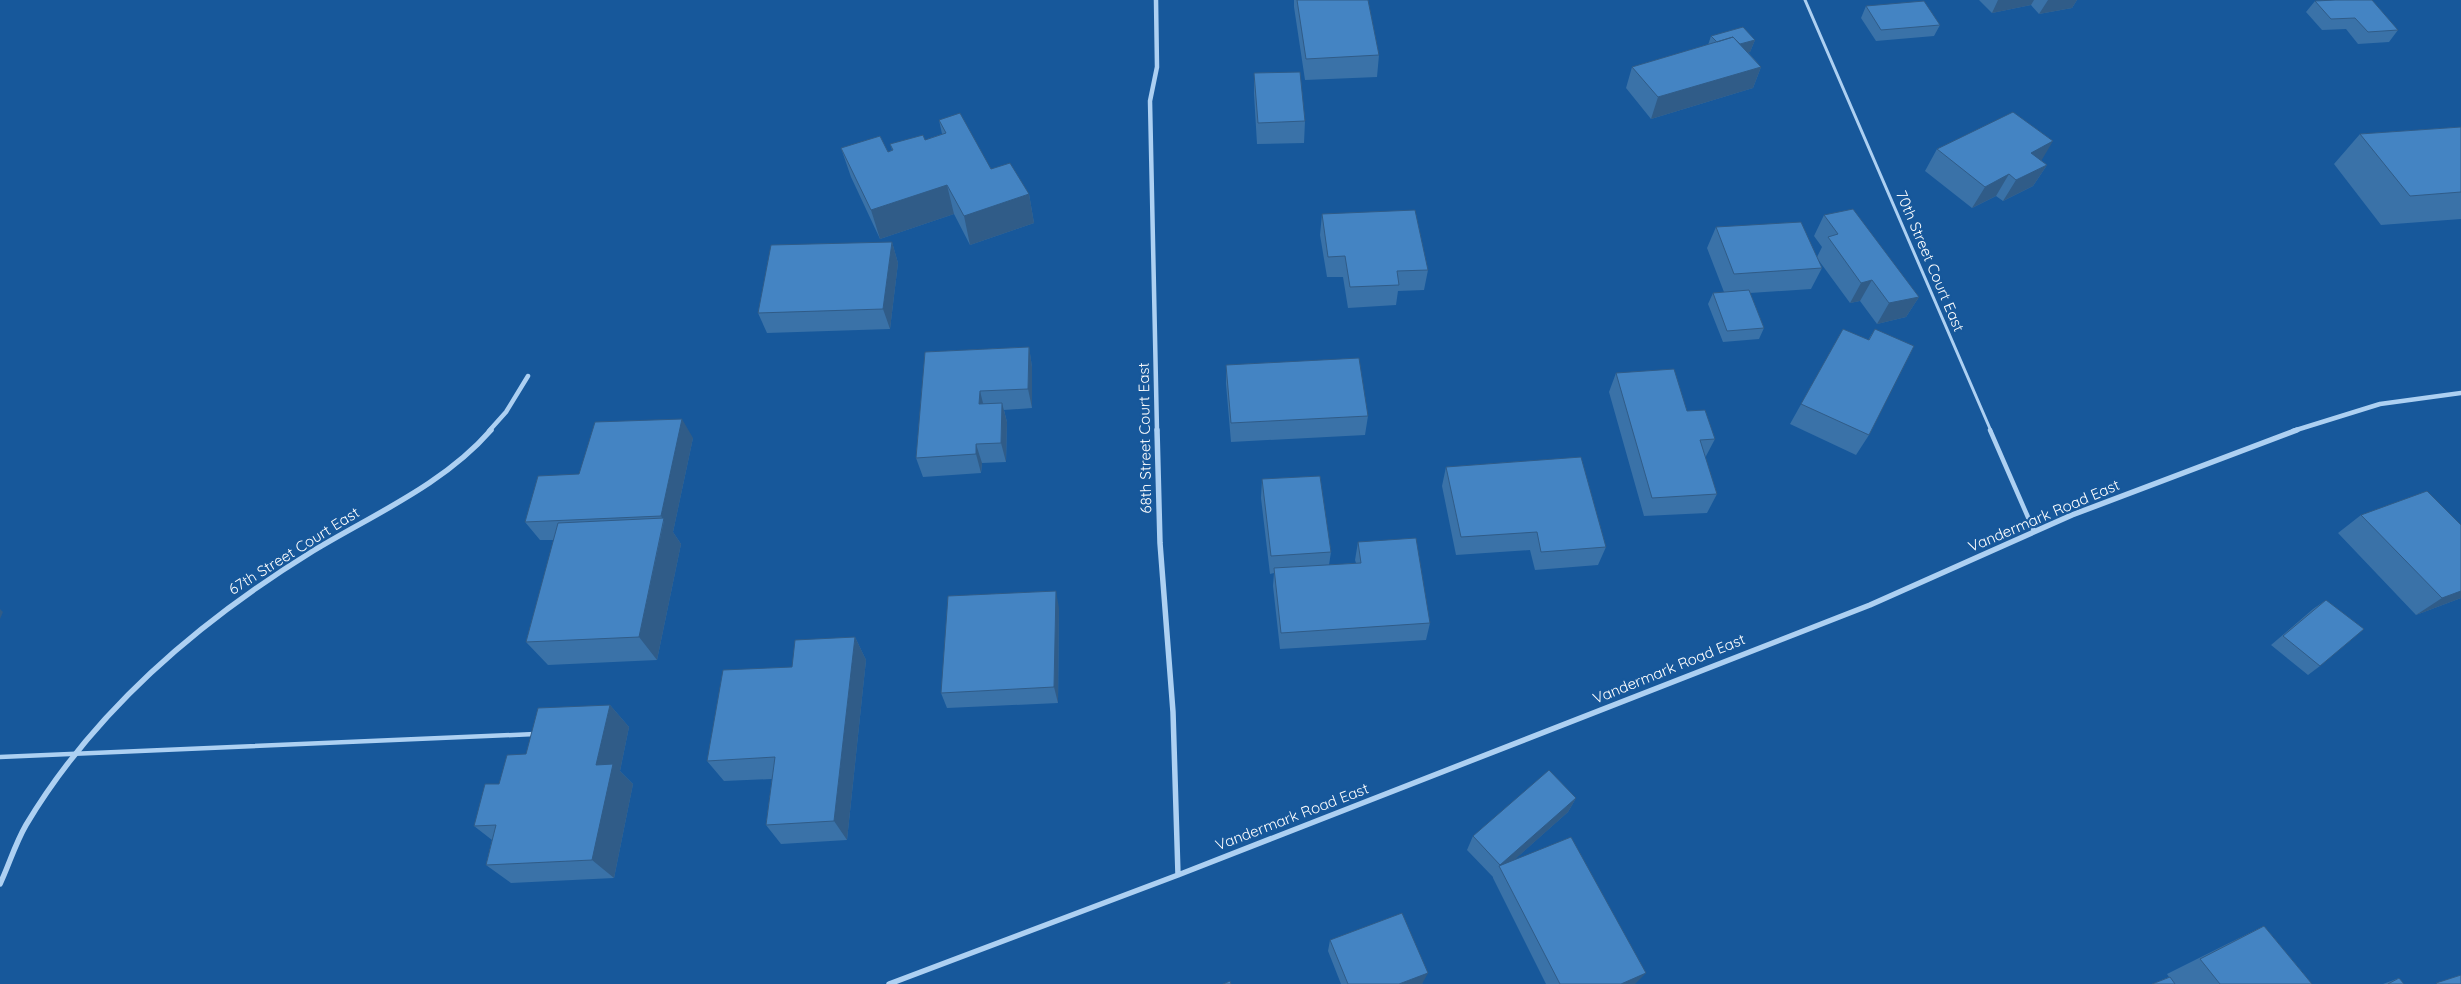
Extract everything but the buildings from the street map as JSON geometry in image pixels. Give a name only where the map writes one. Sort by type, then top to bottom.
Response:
[{"type":"street","name":"68th Street Court East","points":[[1156,0],[1156,67],[1150,101],[1160,533],[1174,712],[1178,875]]},
{"type":"street","name":"67th Street Court East","points":[[0,884],[29,820],[76,754],[128,695],[178,649],[230,606],[282,570],[425,487],[454,467],[480,445],[500,422],[517,399],[528,376]]},
{"type":"street","name":"Vandermark Road East","points":[[890,984],[1178,875],[1870,604],[2090,508],[2330,420],[2380,404],[2461,393]]},
{"type":"lane","name":"70th Street Court East","points":[[1805,0],[2034,531]]},
{"type":"lane","points":[[0,757],[535,734]]}]
